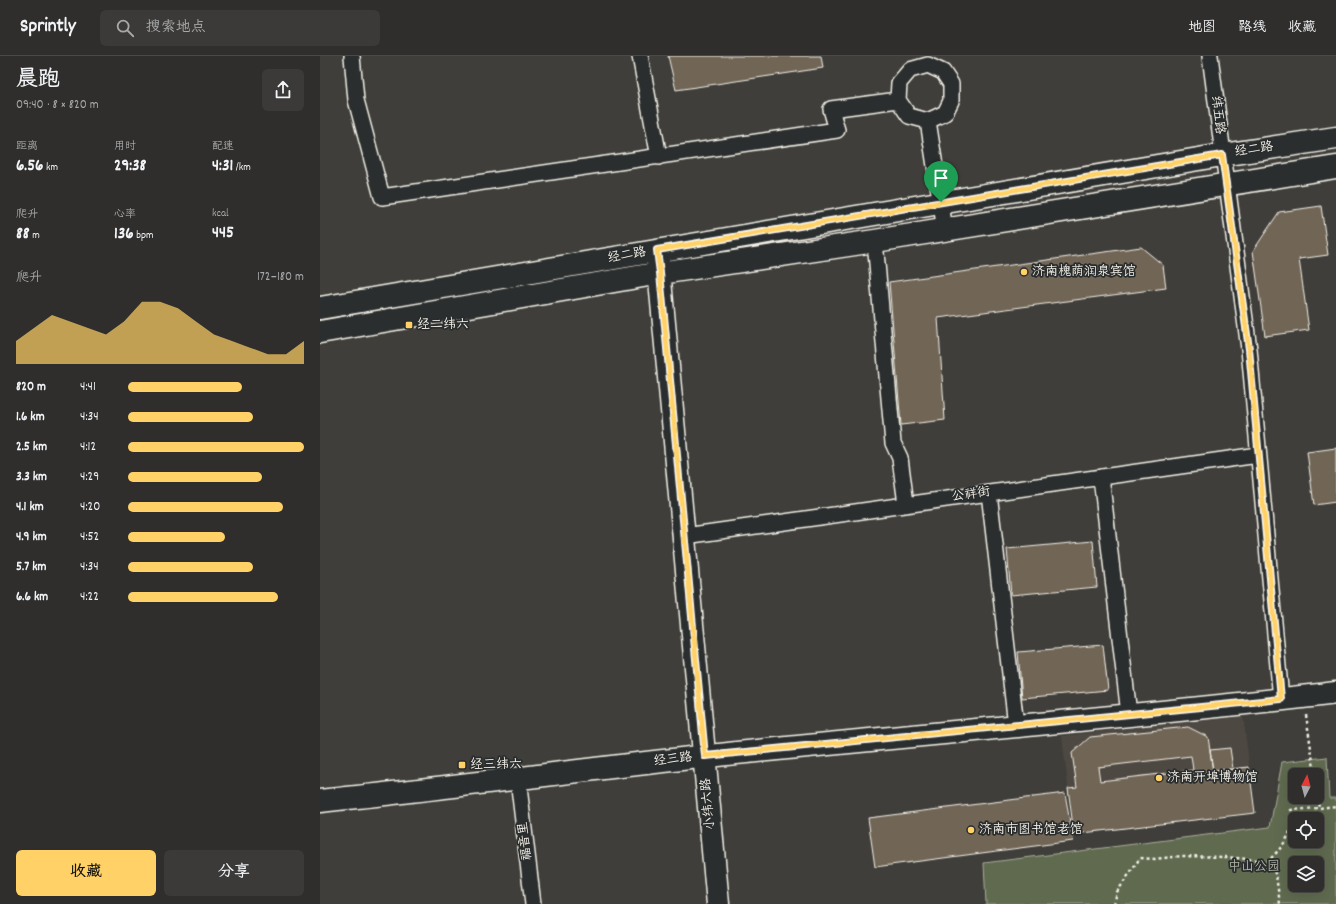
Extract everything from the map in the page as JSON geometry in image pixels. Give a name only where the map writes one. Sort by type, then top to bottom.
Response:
[{"type":"street","points":[[352,56],[356,100],[382,197],[837,130],[831,109],[898,100]]},
{"type":"street","points":[[640,56],[659,157]]},
{"type":"street","name":"纬五路","points":[[1210,56],[1249,349],[1281,699]]},
{"type":"street","points":[[928,65],[943,72],[951,84],[952,102],[945,112],[928,121],[909,116],[898,100],[899,83],[910,70],[928,65]]},
{"type":"street","points":[[928,121],[945,230]]},
{"type":"street","name":"经二路","points":[[320,308],[941,202],[1222,155],[1336,138]]},
{"type":"street","name":"经二路","points":[[320,332],[660,273],[875,241],[1336,167]]},
{"type":"street","points":[[875,241],[893,443],[900,458],[906,504]]},
{"type":"street","name":"小纬六路","points":[[657,250],[685,536],[718,904]]},
{"type":"street","name":"公祥街","points":[[685,536],[1258,455]]},
{"type":"street","points":[[1101,477],[1129,714]]},
{"type":"street","points":[[990,493],[1016,725]]},
{"type":"street","name":"经三路","points":[[320,801],[705,756],[1336,693]]},
{"type":"street","name":"福音里","points":[[518,779],[533,904]]},
{"type":"path","points":[[1303,697],[1314,768]]},
{"type":"path","points":[[1319,804],[1319,808]]},
{"type":"path","points":[[1268,861],[1281,848],[1290,832],[1293,816],[1291,810],[1336,806]]},
{"type":"path","points":[[1114,904],[1116,892],[1140,858],[1155,859],[1182,856],[1211,856],[1268,861]]},
{"type":"path","points":[[1268,861],[1276,875],[1280,904]]},
{"type":"shaded area","name":"济南开埠博物馆","points":[[1243,716],[1255,813],[1074,834],[1062,736]]},
{"type":"green space","name":"中山公园","points":[[1327,757],[1329,798],[1336,798],[1336,904],[986,904],[984,863],[1270,827],[1282,762]]},
{"type":"building","points":[[668,56],[821,56],[823,68],[676,90]]},
{"type":"building","points":[[1321,206],[1328,255],[1299,259],[1309,330],[1265,336],[1253,251],[1279,212]]},
{"type":"building","points":[[1141,247],[1163,265],[1166,288],[938,318],[945,420],[901,425],[889,282]]},
{"type":"building","points":[[1336,448],[1336,502],[1314,505],[1307,452]]},
{"type":"building","points":[[1093,541],[1097,587],[1011,595],[1007,549]]},
{"type":"building","points":[[1103,645],[1108,690],[1022,698],[1018,652]]},
{"type":"building","name":"济南开埠博物馆","points":[[1188,727],[1208,737],[1213,771],[1249,767],[1255,813],[1074,834],[1068,788],[1077,787],[1072,753],[1090,737]],"holes":[[[1191,756],[1193,770],[1100,781],[1098,767]]]},
{"type":"building","points":[[1230,748],[1233,769],[1213,771],[1210,750]]},
{"type":"building","name":"济南市图书馆老馆","points":[[1065,793],[1073,841],[875,867],[868,818]]},
{"type":"place","name":"济南槐荫润泉宾馆","points":[[1024,272]]},
{"type":"place","name":"经二纬六","points":[[409,325]]},
{"type":"place","name":"经三纬六","points":[[462,765]]},
{"type":"place","name":"济南开埠博物馆","points":[[1159,778]]},
{"type":"place","name":"济南市图书馆老馆","points":[[971,830]]},
{"type":"route","points":[[1222,155],[1249,349],[1281,699],[705,756],[657,250],[941,202],[1222,155]]}]
